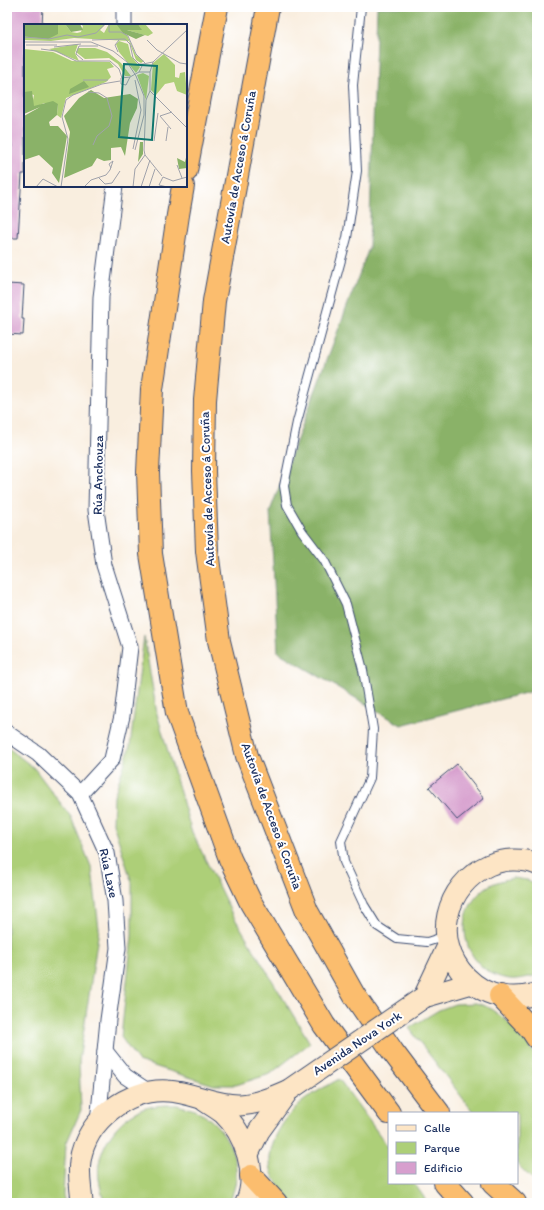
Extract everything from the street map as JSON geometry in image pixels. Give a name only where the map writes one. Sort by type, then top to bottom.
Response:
[{"type":"highway","points":[[187,166],[218,7]]},
{"type":"highway","name":"Autovía de Acceso á Coruña","points":[[268,7],[214,301],[205,400],[204,471],[206,551],[219,641],[247,756],[307,911],[354,995],[393,1052],[438,1112]]},
{"type":"highway","points":[[183,187],[152,389],[148,472],[151,554],[177,713],[230,859],[251,903],[324,1025],[388,1112]]},
{"type":"highway","points":[[500,996],[531,1029],[537,1038]]},
{"type":"highway","points":[[251,1176],[276,1203]]},
{"type":"highway","points":[[435,1184],[448,1203]]},
{"type":"highway","points":[[446,1184],[463,1203]]},
{"type":"highway","points":[[494,1184],[515,1203]]},
{"type":"main road","points":[[537,864],[516,860],[496,862],[479,870],[464,882],[453,898],[447,917],[447,941],[453,960],[461,972],[472,983],[485,991],[500,996],[519,998],[537,994]]},
{"type":"main road","points":[[424,997],[447,941]]},
{"type":"main road","name":"Avenida Nova York","points":[[289,1090],[424,997],[472,983]]},
{"type":"main road","points":[[203,1100],[238,1105],[260,1102],[289,1090]]},
{"type":"main road","points":[[248,1154],[259,1131],[289,1090]]},
{"type":"main road","points":[[82,1202],[79,1179],[80,1159],[87,1140],[98,1122],[112,1108],[130,1098],[149,1092],[167,1091],[186,1093],[203,1100],[223,1113],[238,1131],[248,1154],[251,1176],[246,1203]]},
{"type":"street","points":[[124,7],[124,24]]},
{"type":"street","name":"Rúa Anchouza","points":[[80,794],[112,759],[122,716],[130,647],[104,565],[96,510],[101,297],[115,187]]},
{"type":"street","name":"Rúa Laxe","points":[[7,733],[38,754],[80,794],[107,853],[115,901],[118,948],[98,1122]]},
{"type":"street","points":[[105,1051],[125,1076],[149,1092]]},
{"type":"lane","points":[[361,7],[353,85],[357,171],[347,238],[297,422],[284,486],[287,505],[302,531],[324,560],[346,604],[363,670],[373,730],[370,778],[341,841],[344,862],[364,905],[377,926],[397,939],[427,942],[447,941]]},
{"type":"green space","points":[[377,7],[537,7],[537,690],[401,725],[278,652],[270,511],[369,248]]},
{"type":"green space","points":[[144,637],[157,714],[191,830],[231,912],[310,1043],[270,1074],[236,1085],[214,1085],[138,1061],[121,1037],[132,936],[132,883],[113,823],[114,796],[130,746]]},
{"type":"green space","points":[[7,747],[34,768],[71,817],[92,869],[99,929],[79,1061],[81,1110],[66,1144],[63,1195],[65,1203],[7,1203]]},
{"type":"green space","points":[[513,878],[527,880],[537,884],[537,975],[510,979],[494,975],[482,966],[472,955],[467,941],[465,927],[468,912],[475,898],[490,885],[499,881]]},
{"type":"green space","points":[[476,1003],[488,1007],[506,1020],[524,1038],[537,1058],[537,1184],[518,1165],[518,1112],[473,1112],[409,1028],[439,1010],[455,1004]]},
{"type":"green space","points":[[339,1079],[388,1147],[388,1184],[415,1184],[428,1203],[295,1203],[292,1201],[277,1183],[272,1173],[270,1161],[271,1150],[274,1139],[287,1118],[302,1102]]},
{"type":"green space","points":[[163,1105],[177,1105],[193,1110],[207,1117],[223,1133],[228,1142],[233,1153],[236,1174],[235,1187],[229,1203],[105,1203],[100,1184],[99,1164],[111,1134],[126,1119],[144,1108]]},
{"type":"building","points":[[9,7],[43,7],[42,24],[24,24],[24,174],[22,174],[18,238],[7,238],[7,147],[12,148],[9,110],[7,110],[7,27]]},
{"type":"building","points":[[7,284],[24,285],[22,319],[24,319],[23,335],[7,334]]},
{"type":"building","points":[[457,764],[484,798],[457,820],[429,787]]}]
